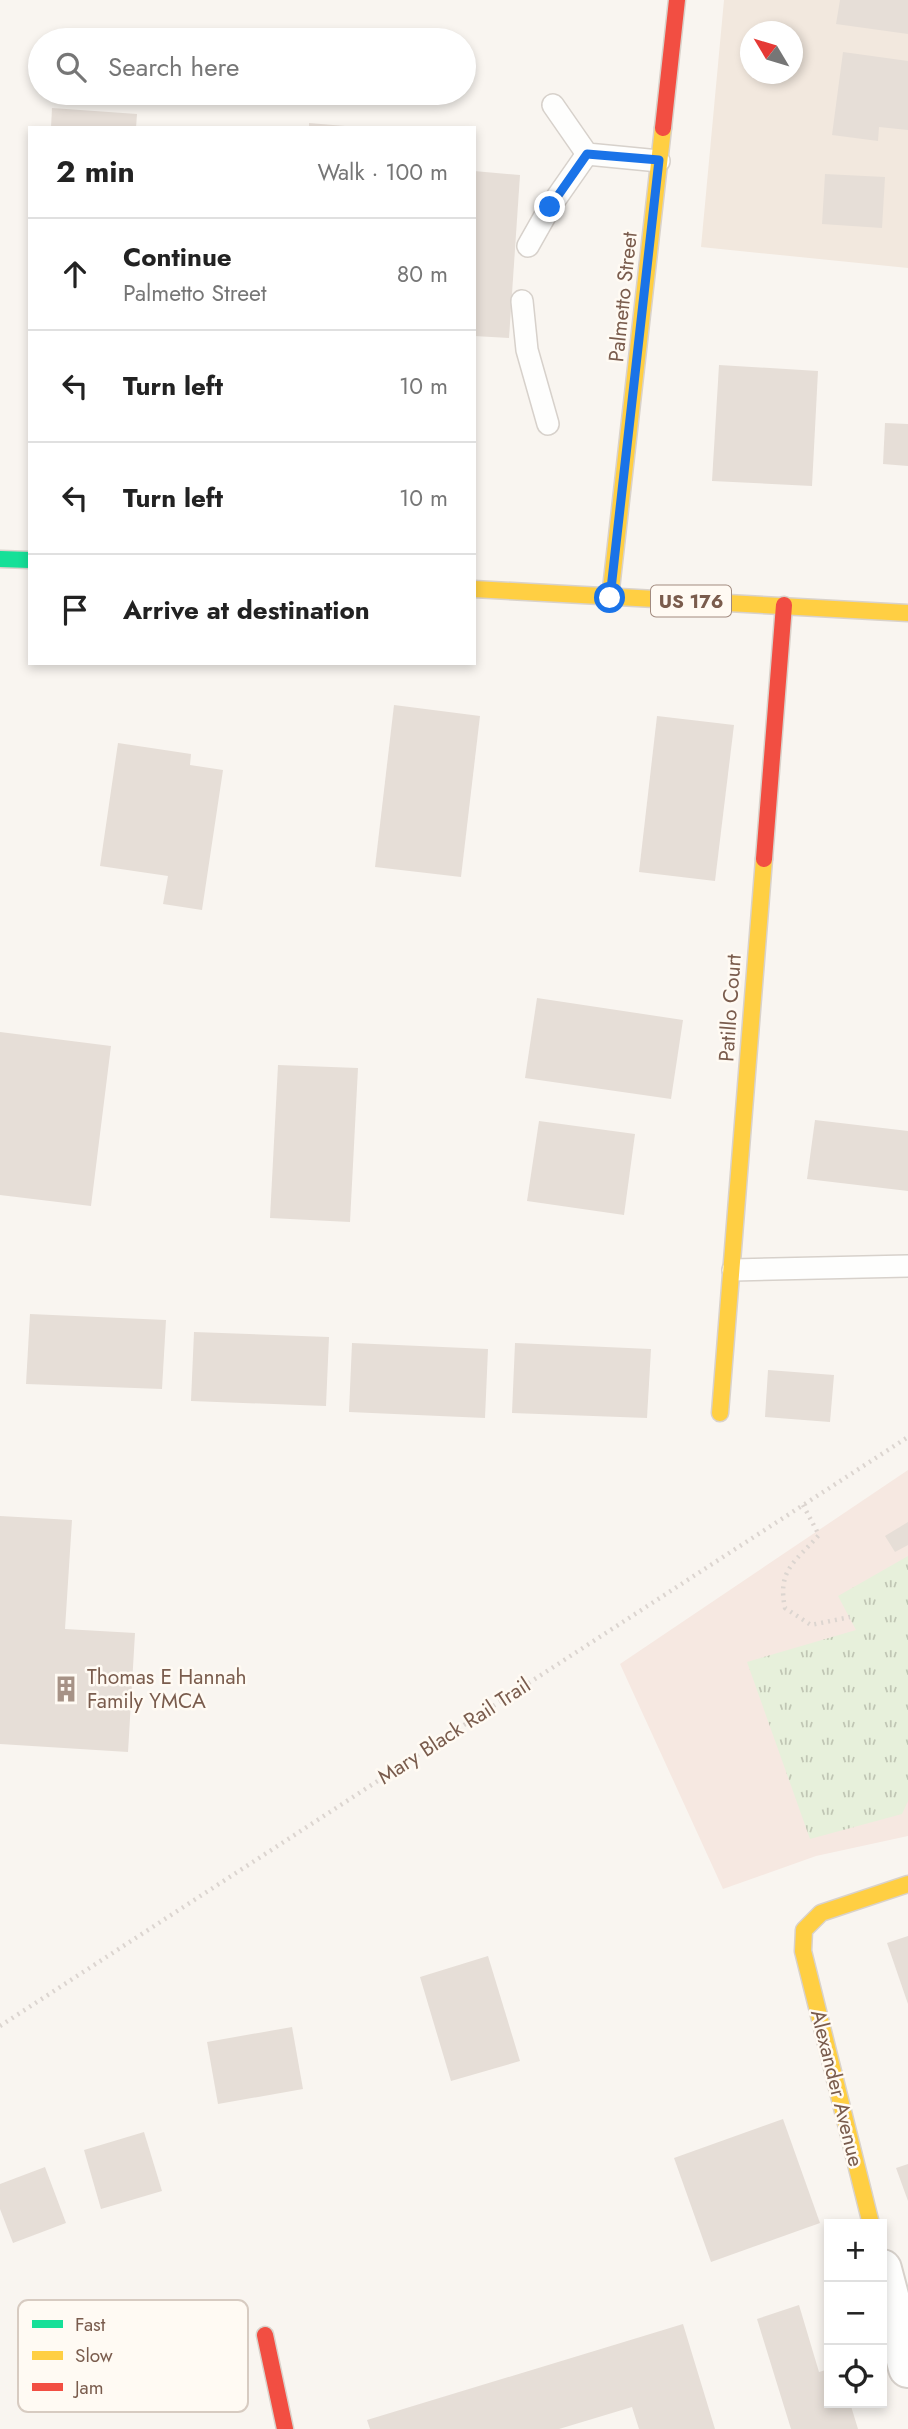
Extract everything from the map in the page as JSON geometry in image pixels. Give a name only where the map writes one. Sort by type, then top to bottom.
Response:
[{"type":"main road","name":"Palmetto Street","points":[[610,598],[677,0]]},
{"type":"main road","points":[[0,559],[28,561]]},
{"type":"main road","name":"US 176","points":[[476,589],[908,612]]},
{"type":"main road","name":"Patillo Court","points":[[720,1413],[784,605]]},
{"type":"main road","name":"Alexander Avenue","points":[[870,2219],[803,1951],[804,1930],[821,1913],[908,1884]]},
{"type":"main road","points":[[265,2334],[285,2429]]},
{"type":"street","points":[[885,2282],[908,2368]]},
{"type":"lane","points":[[553,105],[587,154]]},
{"type":"lane","points":[[587,154],[659,160]]},
{"type":"lane","points":[[528,246],[550,207],[587,154]]},
{"type":"lane","points":[[522,301],[527,350],[548,424]]},
{"type":"lane","points":[[733,1270],[908,1266]]},
{"type":"path","name":"Mary Black Rail Trail","points":[[0,2026],[908,1437]]},
{"type":"path","points":[[803,1505],[820,1535],[785,1573],[781,1589],[785,1608],[811,1625],[850,1617]]},
{"type":"shaded area","points":[[724,0],[908,0],[908,268],[701,247]]},
{"type":"shaded area","points":[[908,1470],[908,1836],[816,1856],[723,1889],[620,1664]]},
{"type":"green space","points":[[908,1556],[908,1801],[902,1814],[810,1839],[747,1662],[856,1630],[838,1596]]},
{"type":"building","points":[[840,0],[908,0],[908,34],[836,24]]},
{"type":"building","points":[[843,52],[908,61],[908,130],[879,127],[878,141],[832,135]]},
{"type":"building","points":[[52,108],[137,114],[136,126],[51,126]]},
{"type":"building","points":[[309,123],[345,126],[309,126]]},
{"type":"building","points":[[476,171],[520,175],[509,338],[476,336]]},
{"type":"building","points":[[825,174],[885,177],[882,228],[822,224]]},
{"type":"building","points":[[719,365],[818,371],[812,486],[712,481]]},
{"type":"building","points":[[885,423],[908,424],[908,466],[883,464]]},
{"type":"building","points":[[394,705],[480,716],[461,877],[375,867]]},
{"type":"building","points":[[657,716],[734,725],[715,881],[639,872]]},
{"type":"building","points":[[118,743],[191,754],[190,765],[223,770],[202,910],[163,904],[168,876],[100,866]]},
{"type":"building","points":[[537,998],[683,1020],[671,1099],[525,1078]]},
{"type":"building","points":[[0,1032],[111,1046],[91,1206],[0,1195]]},
{"type":"building","points":[[278,1065],[358,1068],[350,1222],[270,1218]]},
{"type":"building","points":[[815,1120],[908,1131],[908,1191],[807,1179]]},
{"type":"building","points":[[539,1121],[635,1134],[624,1215],[527,1201]]},
{"type":"building","points":[[30,1314],[166,1320],[162,1389],[26,1384]]},
{"type":"building","points":[[194,1332],[329,1337],[326,1406],[191,1401]]},
{"type":"building","points":[[352,1343],[488,1349],[485,1418],[349,1412]]},
{"type":"building","points":[[515,1343],[651,1349],[647,1418],[512,1413]]},
{"type":"building","points":[[768,1370],[834,1375],[830,1422],[765,1417]]},
{"type":"building","name":"Thomas E Hannah Family YMCA","points":[[0,1516],[72,1520],[65,1629],[135,1633],[128,1752],[0,1744]]},
{"type":"building","points":[[908,1522],[908,1545],[895,1552],[885,1536]]},
{"type":"building","points":[[908,1936],[908,2004],[887,1943]]},
{"type":"building","points":[[488,1956],[520,2061],[451,2081],[420,1977]]},
{"type":"building","points":[[292,2027],[303,2089],[218,2104],[207,2042]]},
{"type":"building","points":[[783,2119],[820,2223],[711,2262],[674,2158]]},
{"type":"building","points":[[144,2132],[162,2191],[101,2209],[84,2150]]},
{"type":"building","points":[[908,2164],[908,2201],[896,2168]]},
{"type":"building","points":[[45,2167],[66,2223],[13,2243],[0,2209],[0,2184]]},
{"type":"building","points":[[799,2305],[819,2372],[824,2370],[824,2408],[852,2408],[858,2429],[791,2429],[757,2319]]},
{"type":"building","points":[[683,2324],[715,2429],[639,2429],[632,2407],[559,2429],[370,2429],[367,2420]]},
{"type":"traffic: fast","points":[[0,559],[28,560]]},
{"type":"traffic: slow","points":[[610,598],[663,128]]},
{"type":"traffic: slow","points":[[476,589],[908,613]]},
{"type":"traffic: slow","points":[[720,1413],[764,859]]},
{"type":"traffic: slow","points":[[870,2219],[803,1951],[804,1930],[821,1913],[908,1884]]},
{"type":"traffic: jam","points":[[663,128],[677,0]]},
{"type":"traffic: jam","points":[[764,859],[784,605]]},
{"type":"traffic: jam","points":[[265,2335],[285,2429]]},
{"type":"place","name":"Thomas E Hannah Family YMCA","points":[[66,1689]]},
{"type":"route","points":[[550,207],[587,154],[659,160],[610,598]]}]
